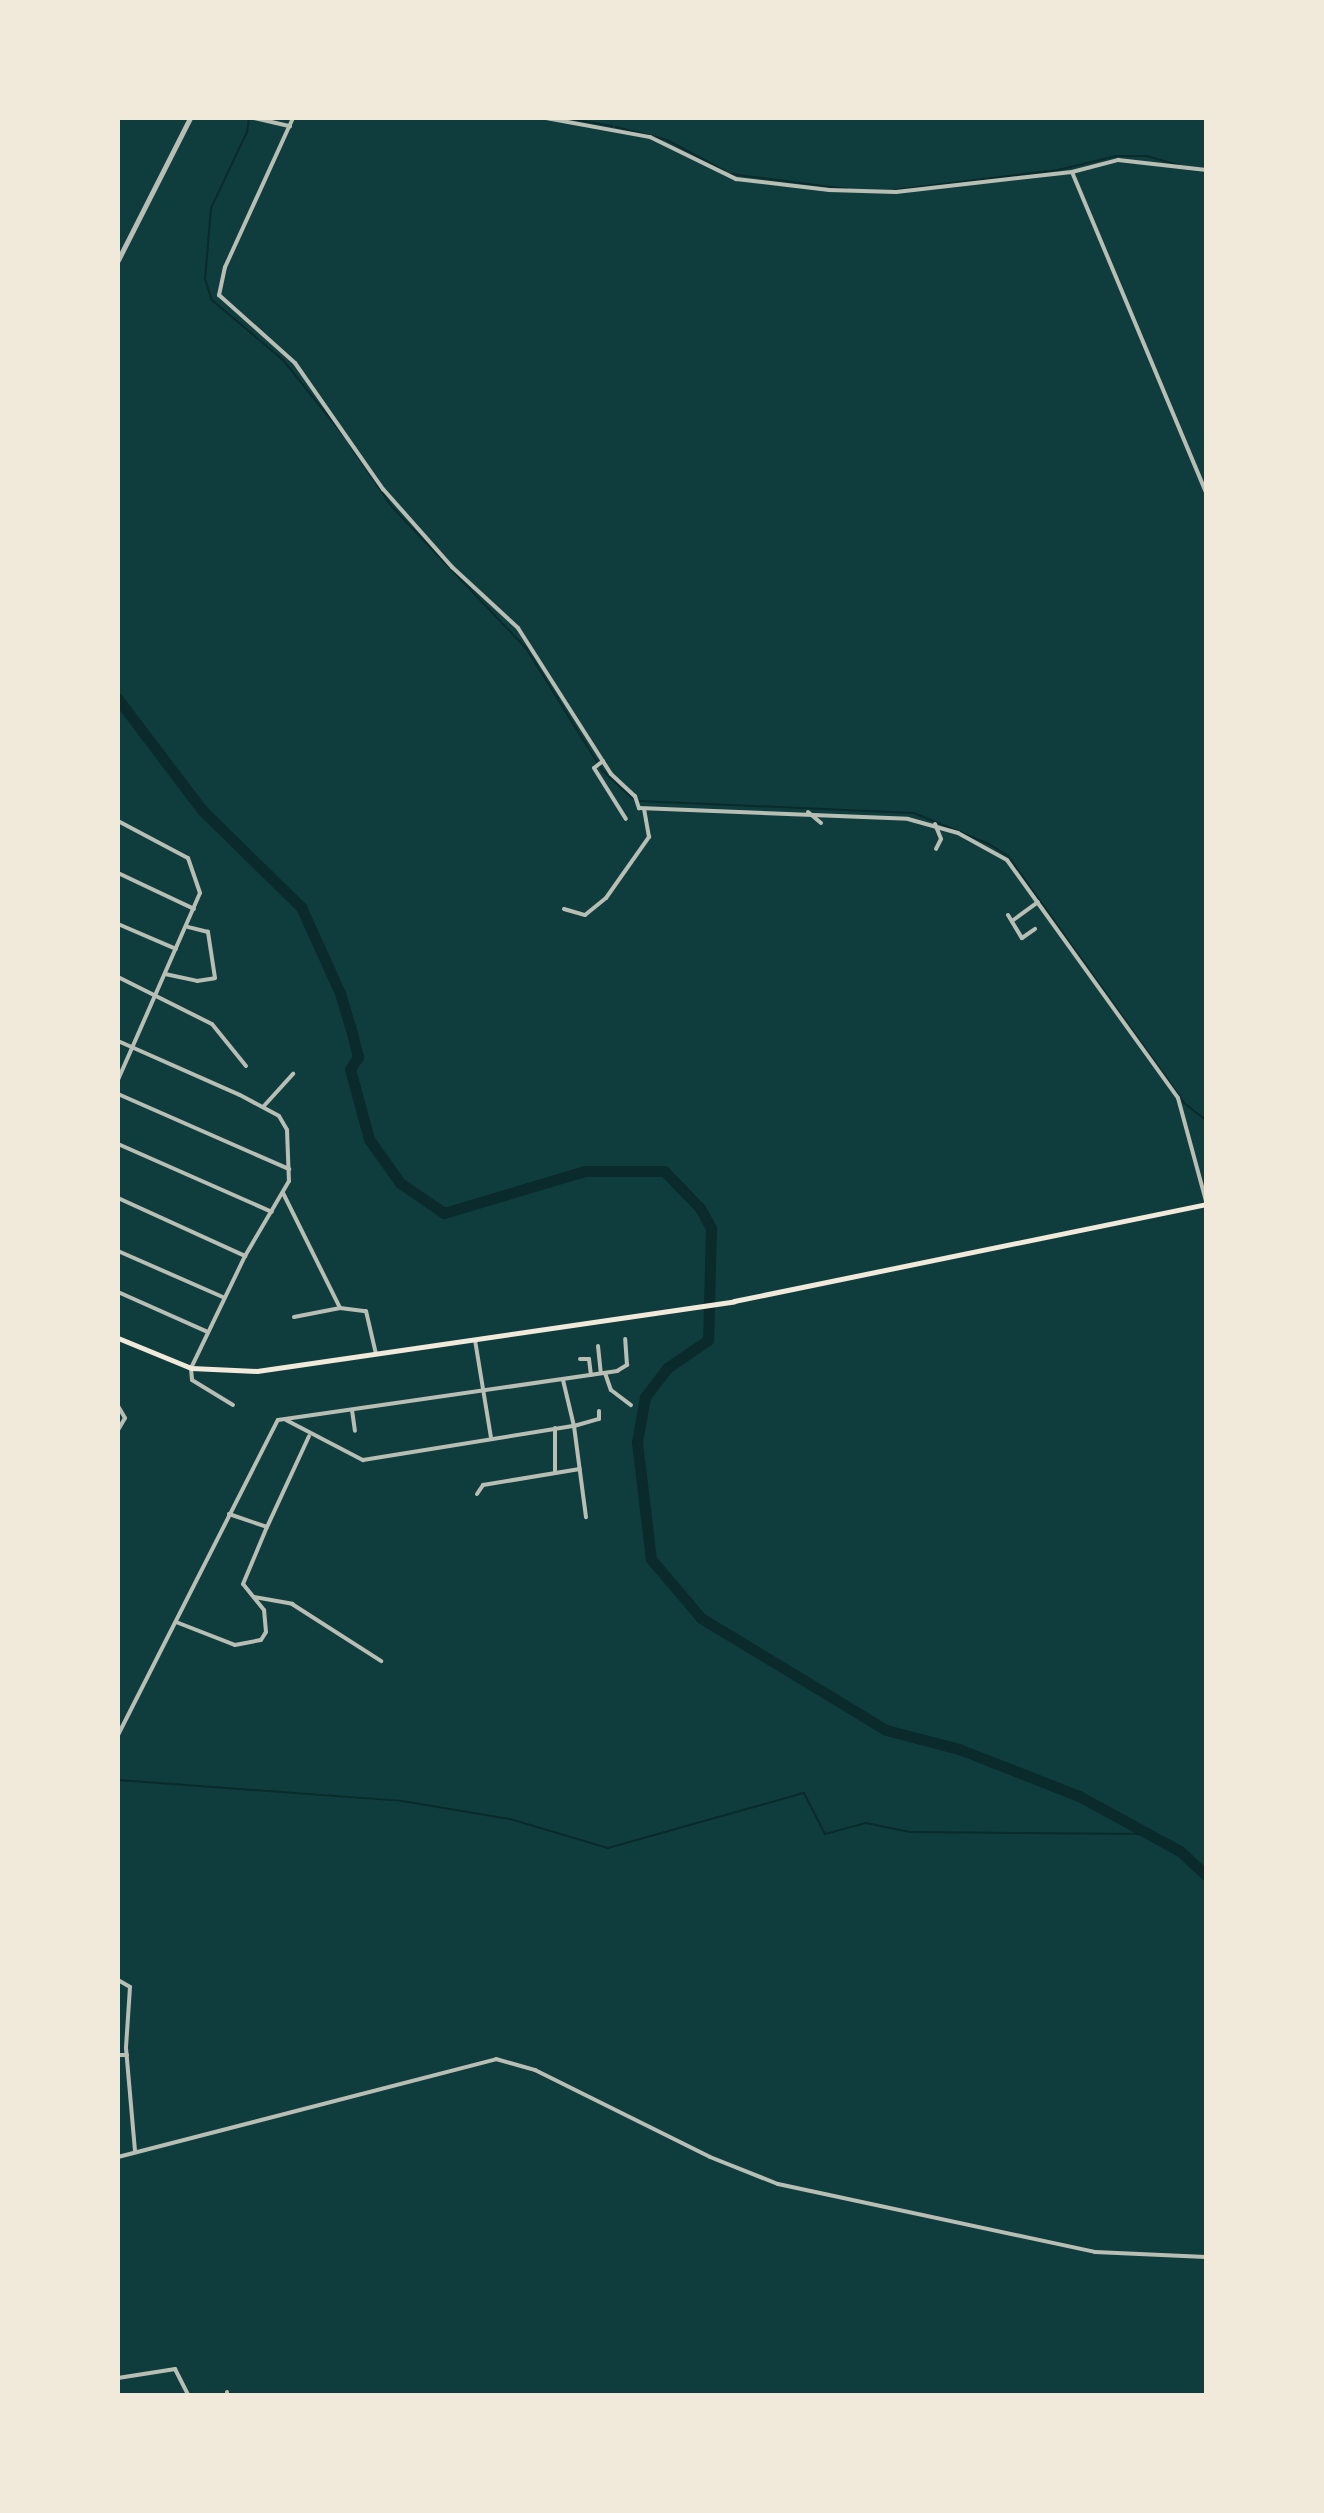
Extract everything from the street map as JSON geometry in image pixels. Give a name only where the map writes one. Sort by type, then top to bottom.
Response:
[{"type":"main road","points":[[118,1338],[191,1368],[222,1372],[376,1354],[723,1303],[1206,1203]]},
{"type":"street","points":[[118,260],[190,118]]},
{"type":"street","points":[[254,118],[290,126]]},
{"type":"street","points":[[293,118],[225,267],[219,295],[295,363],[383,489],[452,567],[518,628],[600,763],[635,796],[636,803],[644,809],[808,812],[935,824],[1007,860],[1178,1098],[1206,1203]]},
{"type":"street","points":[[546,118],[658,140],[736,179],[829,190],[896,192],[1072,172],[1088,164],[1134,159],[1206,170]]},
{"type":"street","points":[[1072,172],[1206,492]]},
{"type":"street","points":[[600,763],[596,774],[626,819]]},
{"type":"street","points":[[564,909],[585,915],[606,898],[649,837],[644,809]]},
{"type":"street","points":[[808,812],[821,823]]},
{"type":"street","points":[[118,821],[190,861],[200,893],[188,927],[118,1080]]},
{"type":"street","points":[[935,824],[941,839],[936,849]]},
{"type":"street","points":[[118,873],[194,909]]},
{"type":"street","points":[[1012,921],[1038,902]]},
{"type":"street","points":[[1008,915],[1022,938],[1035,929]]},
{"type":"street","points":[[118,924],[176,949]]},
{"type":"street","points":[[165,974],[197,981],[215,978],[208,932],[188,927]]},
{"type":"street","points":[[118,977],[212,1024],[246,1066]]},
{"type":"street","points":[[118,1041],[263,1107],[272,1112],[287,1130],[289,1169],[283,1193],[223,1297],[191,1368],[192,1380],[233,1405]]},
{"type":"street","points":[[263,1107],[293,1074]]},
{"type":"street","points":[[118,1094],[289,1169]]},
{"type":"street","points":[[118,1144],[272,1212]]},
{"type":"street","points":[[283,1193],[340,1308]]},
{"type":"street","points":[[118,1198],[245,1256]]},
{"type":"street","points":[[118,1251],[223,1297]]},
{"type":"street","points":[[118,1292],[208,1332]]},
{"type":"street","points":[[294,1317],[340,1308],[366,1311],[376,1354]]},
{"type":"street","points":[[118,1735],[277,1421],[484,1393],[603,1373],[626,1367],[625,1339]]},
{"type":"street","points":[[475,1340],[491,1438]]},
{"type":"street","points":[[598,1346],[603,1373],[611,1390],[631,1405]]},
{"type":"street","points":[[580,1359],[589,1359],[591,1375]]},
{"type":"street","points":[[563,1380],[574,1426],[586,1517]]},
{"type":"street","points":[[118,1406],[125,1418],[118,1430]]},
{"type":"street","points":[[352,1410],[355,1431]]},
{"type":"street","points":[[284,1419],[309,1436],[363,1460],[574,1426],[599,1419],[599,1411]]},
{"type":"street","points":[[555,1428],[555,1473]]},
{"type":"street","points":[[175,1622],[246,1645],[261,1640],[266,1632],[264,1610],[243,1584],[309,1436]]},
{"type":"street","points":[[477,1494],[483,1485],[580,1469]]},
{"type":"street","points":[[229,1514],[267,1527]]},
{"type":"street","points":[[252,1596],[292,1604],[381,1661]]},
{"type":"street","points":[[118,1980],[130,1987],[127,2055],[135,2151]]},
{"type":"street","points":[[118,2055],[127,2055]]},
{"type":"street","points":[[118,2157],[496,2059],[535,2070],[710,2157],[778,2184],[1095,2252],[1206,2257]]},
{"type":"street","points":[[118,2378],[175,2369],[188,2395]]},
{"type":"waterway","points":[[249,118],[247,132],[211,208],[205,279],[212,300],[283,360],[344,436]]},
{"type":"waterway","points":[[565,118],[612,126]]},
{"type":"waterway","points":[[616,127],[667,140],[725,171]]},
{"type":"waterway","points":[[894,190],[1058,170],[1116,156],[1147,156],[1179,165]]},
{"type":"waterway","points":[[731,174],[847,189]]},
{"type":"waterway","points":[[350,445],[392,507],[526,648],[602,770],[633,799]]},
{"type":"waterway","points":[[118,699],[202,810],[301,907],[340,993],[352,1033],[358,1057],[350,1069],[369,1139],[400,1183],[444,1213],[585,1171],[664,1171],[700,1208],[711,1228],[708,1340],[667,1368],[645,1397],[637,1442],[651,1559],[701,1618],[886,1730],[959,1749],[1079,1796],[1180,1851],[1206,1875]]},
{"type":"waterway","points":[[639,801],[914,813],[989,844],[1008,856],[1184,1103],[1206,1120]]},
{"type":"waterway","points":[[118,1780],[402,1801],[510,1819],[608,1848],[804,1793],[825,1834],[866,1823],[910,1832],[1150,1834]]}]
